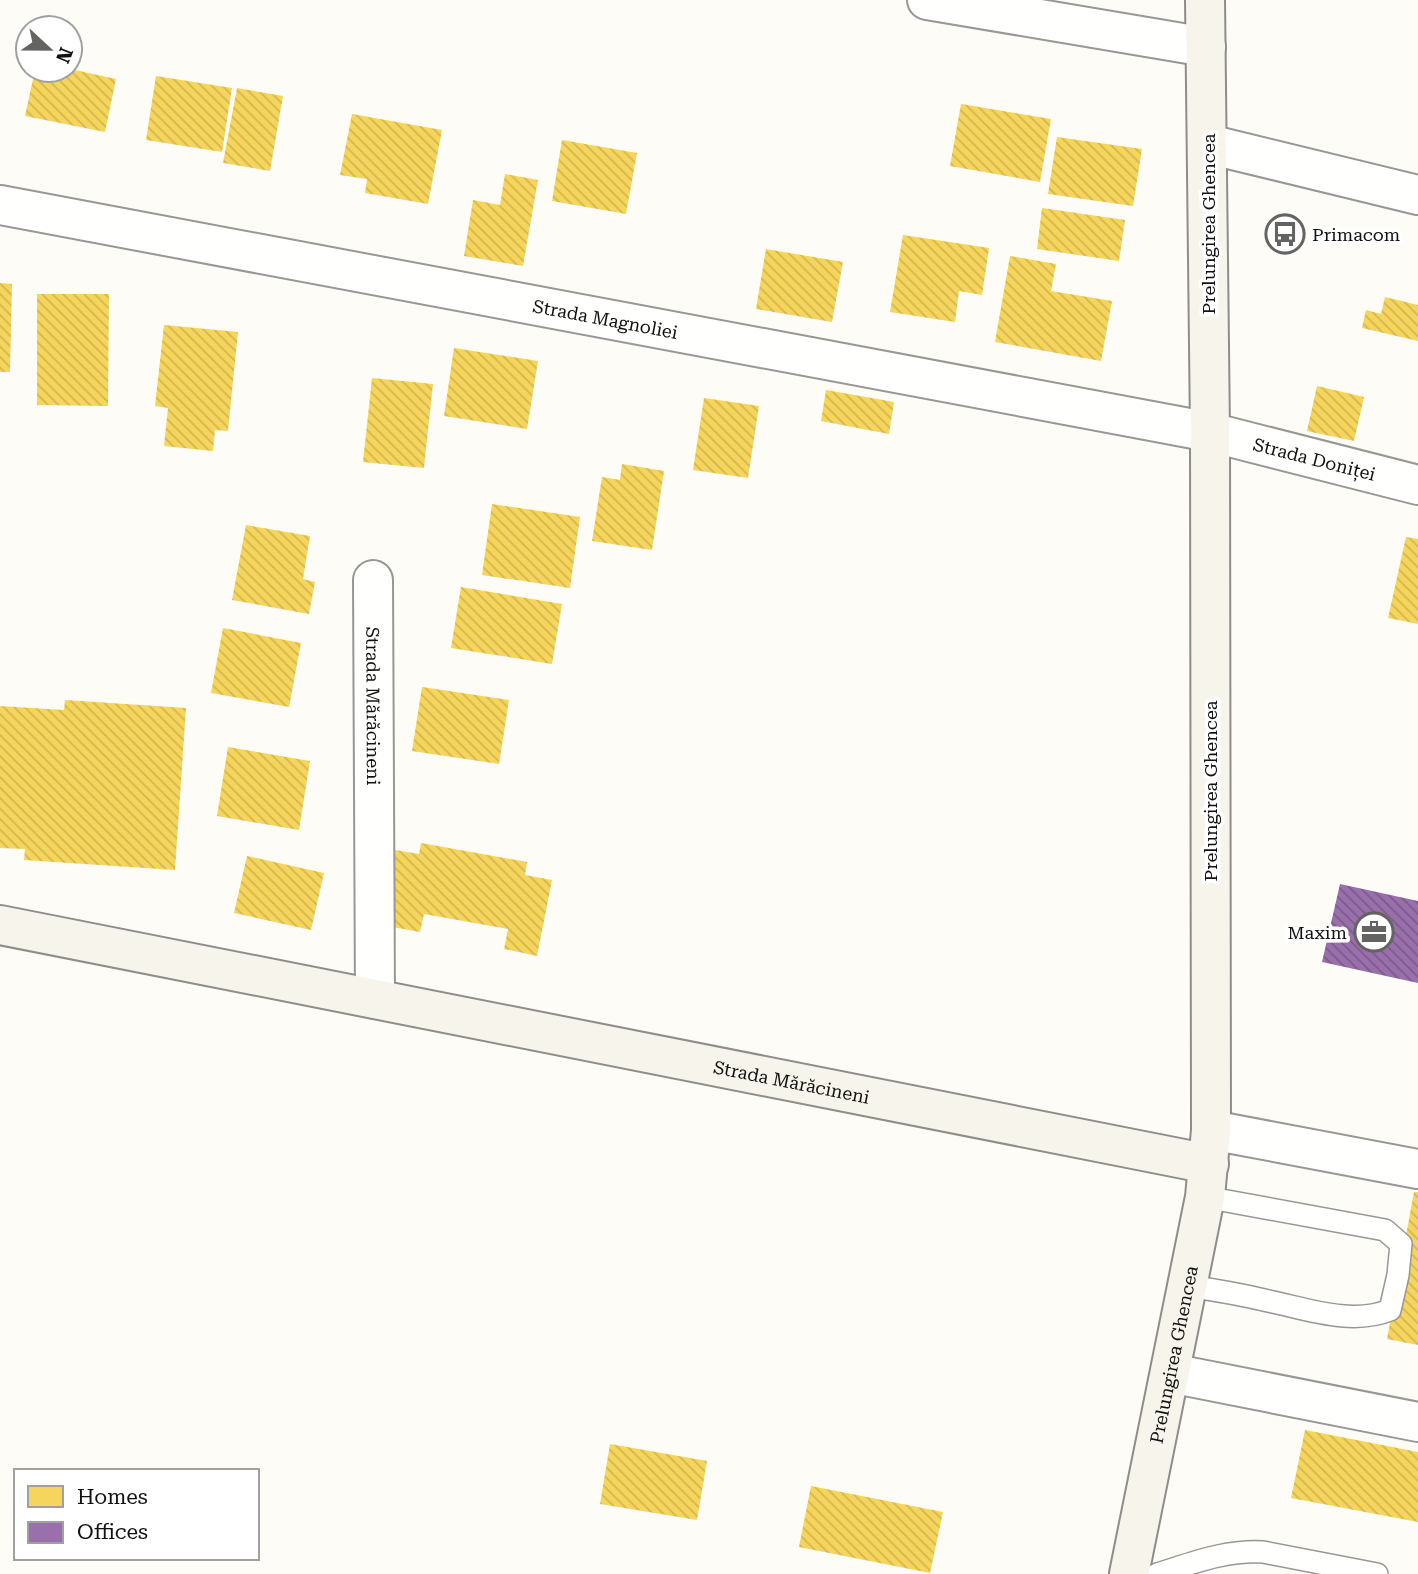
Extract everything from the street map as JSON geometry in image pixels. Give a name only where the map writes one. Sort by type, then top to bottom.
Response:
[{"type":"main road","name":"Prelungirea Ghencea","points":[[1129,1574],[1187,1286],[1208,1164],[1210,432],[1205,0]]},
{"type":"main road","name":"Strada Mărăcineni","points":[[0,925],[1208,1164]]},
{"type":"street","points":[[928,0],[1206,47]]},
{"type":"street","points":[[1208,144],[1418,195]]},
{"type":"street","name":"Strada Magnoliei","points":[[0,205],[1210,432]]},
{"type":"street","name":"Strada Doniței","points":[[1210,432],[1418,485]]},
{"type":"street","name":"Strada Mărăcineni","points":[[373,580],[375,999]]},
{"type":"street","points":[[1208,1164],[1418,1169]]},
{"type":"street","points":[[1170,1373],[1418,1422]]},
{"type":"lane","points":[[1187,1286],[1219,1290],[1339,1316],[1376,1315],[1390,1310],[1398,1275],[1401,1244],[1385,1230],[1208,1164]]},
{"type":"lane","points":[[1157,1574],[1219,1555],[1247,1551],[1377,1574]]},
{"type":"building: Homes","points":[[84,72],[116,79],[105,132],[25,116],[32,84],[84,84]]},
{"type":"building: Homes","points":[[156,76],[232,88],[222,152],[146,140]]},
{"type":"building: Homes","points":[[237,88],[283,96],[270,171],[223,163]]},
{"type":"building: Homes","points":[[961,104],[1051,119],[1040,182],[950,166]]},
{"type":"building: Homes","points":[[352,114],[442,130],[428,204],[365,193],[367,179],[340,175]]},
{"type":"building: Homes","points":[[1057,137],[1142,149],[1133,206],[1048,194]]},
{"type":"building: Homes","points":[[562,140],[637,153],[626,214],[552,201]]},
{"type":"building: Homes","points":[[505,174],[538,180],[523,266],[464,256],[473,200],[500,205]]},
{"type":"building: Homes","points":[[1042,208],[1125,220],[1119,261],[1037,249]]},
{"type":"building: Homes","points":[[903,235],[989,248],[982,295],[959,291],[955,322],[890,312]]},
{"type":"building: Homes","points":[[766,249],[843,262],[832,322],[756,309]]},
{"type":"building: Homes","points":[[1010,256],[1056,264],[1051,291],[1112,301],[1101,361],[995,342]]},
{"type":"building: Homes","points":[[0,283],[12,284],[10,372],[0,372]]},
{"type":"building: Homes","points":[[37,294],[109,294],[108,406],[37,405]]},
{"type":"building: Homes","points":[[1385,297],[1418,305],[1418,341],[1362,328],[1366,310],[1381,314]]},
{"type":"building: Homes","points":[[164,325],[238,332],[228,431],[215,430],[213,451],[164,446],[168,408],[155,406]]},
{"type":"building: Homes","points":[[454,348],[538,361],[527,429],[444,416]]},
{"type":"building: Homes","points":[[372,378],[433,384],[424,468],[363,462]]},
{"type":"building: Homes","points":[[1317,386],[1364,397],[1354,441],[1307,431]]},
{"type":"building: Homes","points":[[826,390],[894,402],[889,434],[821,421]]},
{"type":"building: Homes","points":[[704,398],[759,406],[748,478],[693,470]]},
{"type":"building: Homes","points":[[622,464],[664,471],[652,550],[592,541],[602,477],[620,480]]},
{"type":"building: Homes","points":[[492,504],[580,517],[570,588],[482,575]]},
{"type":"building: Homes","points":[[246,525],[310,536],[303,579],[315,582],[309,614],[232,600]]},
{"type":"building: Homes","points":[[1406,537],[1418,539],[1418,624],[1388,618]]},
{"type":"building: Homes","points":[[461,587],[562,604],[552,664],[451,648]]},
{"type":"building: Homes","points":[[223,628],[301,643],[289,707],[211,693]]},
{"type":"building: Homes","points":[[422,687],[509,700],[499,764],[412,751]]},
{"type":"building: Homes","points":[[65,700],[186,708],[175,870],[24,860],[25,849],[0,848],[0,706],[64,710]]},
{"type":"building: Homes","points":[[228,747],[310,761],[299,830],[217,816]]},
{"type":"building: Homes","points":[[421,843],[527,862],[525,875],[552,880],[537,956],[504,949],[508,929],[424,914],[420,932],[381,925],[395,850],[419,854]]},
{"type":"building: Homes","points":[[247,856],[324,873],[311,930],[234,913]]},
{"type":"building: Homes","points":[[1414,1192],[1418,1192],[1418,1345],[1387,1339]]},
{"type":"building: Homes","points":[[1305,1430],[1418,1452],[1418,1522],[1291,1498]]},
{"type":"building: Homes","points":[[610,1444],[707,1461],[697,1520],[600,1504]]},
{"type":"building: Homes","points":[[811,1486],[943,1512],[930,1573],[799,1547]]},
{"type":"building: Offices","name":"Maxim","points":[[1340,884],[1418,901],[1418,983],[1322,962]]},
{"type":"place","name":"Primacom","points":[[1285,234]]},
{"type":"place","name":"Maxim","points":[[1374,932]]}]
